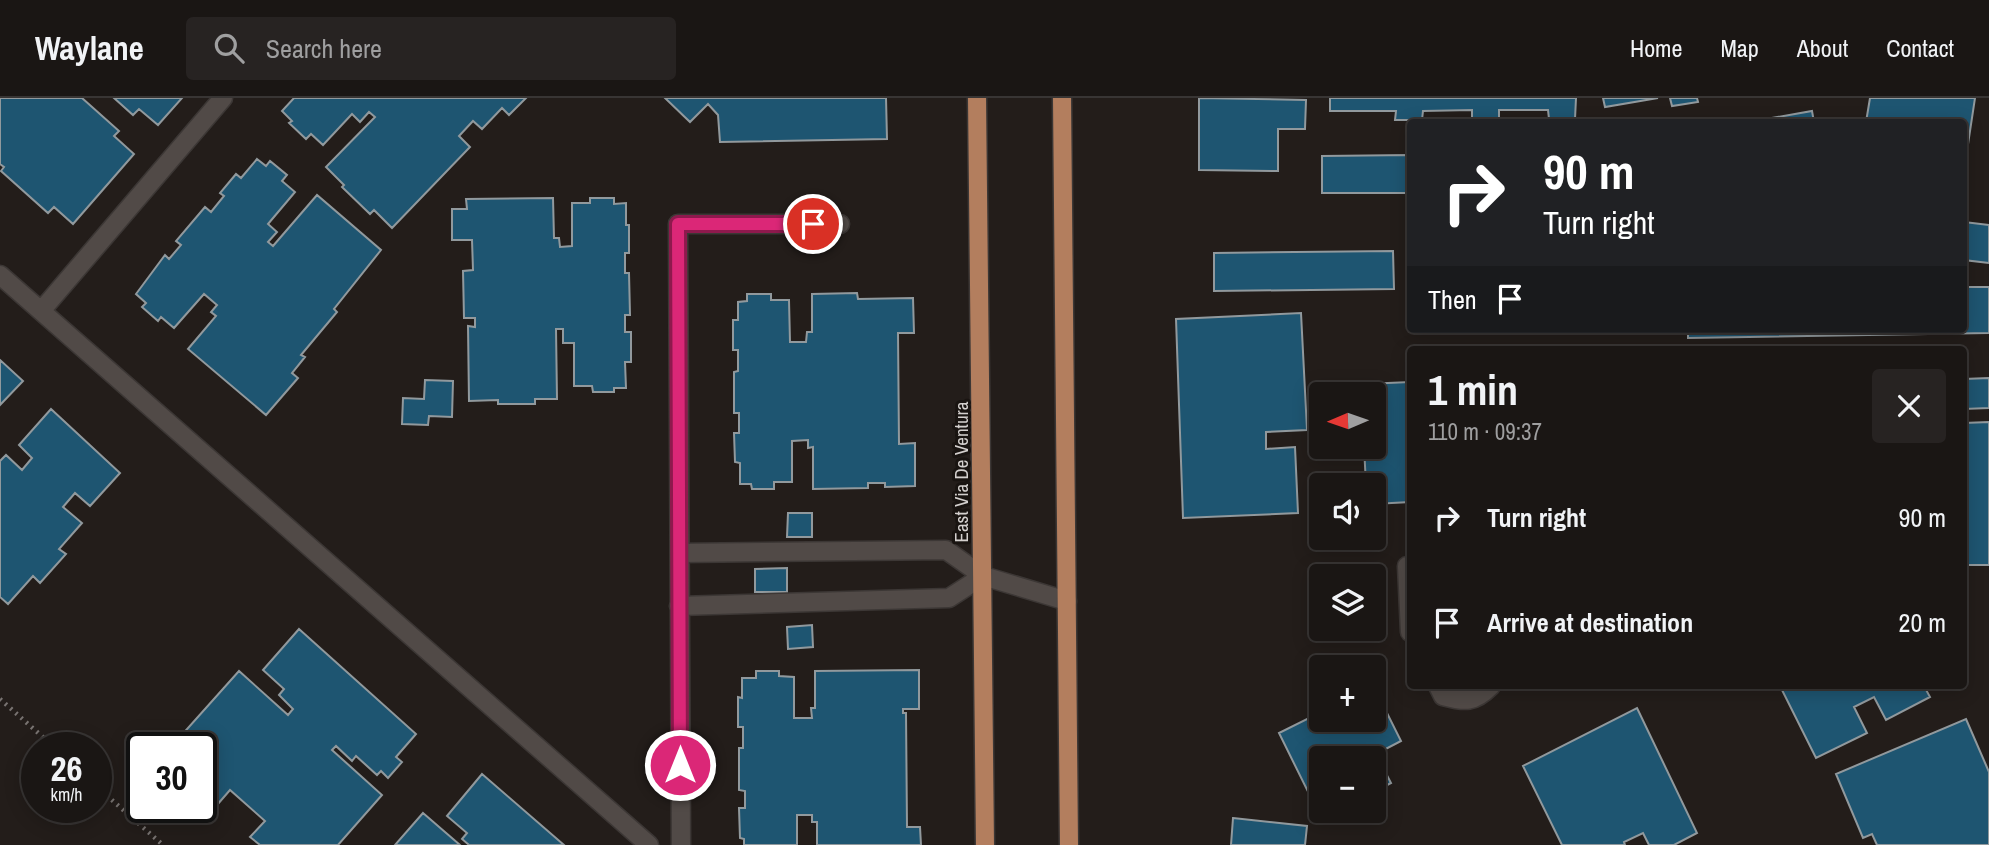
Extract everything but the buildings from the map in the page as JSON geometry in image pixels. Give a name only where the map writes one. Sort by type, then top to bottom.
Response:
[{"type":"main road","name":"East Via De Ventura","points":[[977,98],[985,845]]},
{"type":"main road","points":[[1062,98],[1069,845]]},
{"type":"street","points":[[41,312],[223,98]]},
{"type":"street","points":[[681,845],[678,224],[840,224]]},
{"type":"street","points":[[0,275],[649,845]]},
{"type":"street","points":[[680,553],[946,550],[982,576],[1067,601]]},
{"type":"street","points":[[679,606],[949,598],[982,576]]},
{"type":"street","points":[[1440,689],[1443,696],[1465,702],[1488,689]]},
{"type":"path","points":[[0,699],[37,732]]},
{"type":"path","points":[[112,800],[163,845]]},
{"type":"route","points":[[680,765],[678,224],[813,224]]}]
